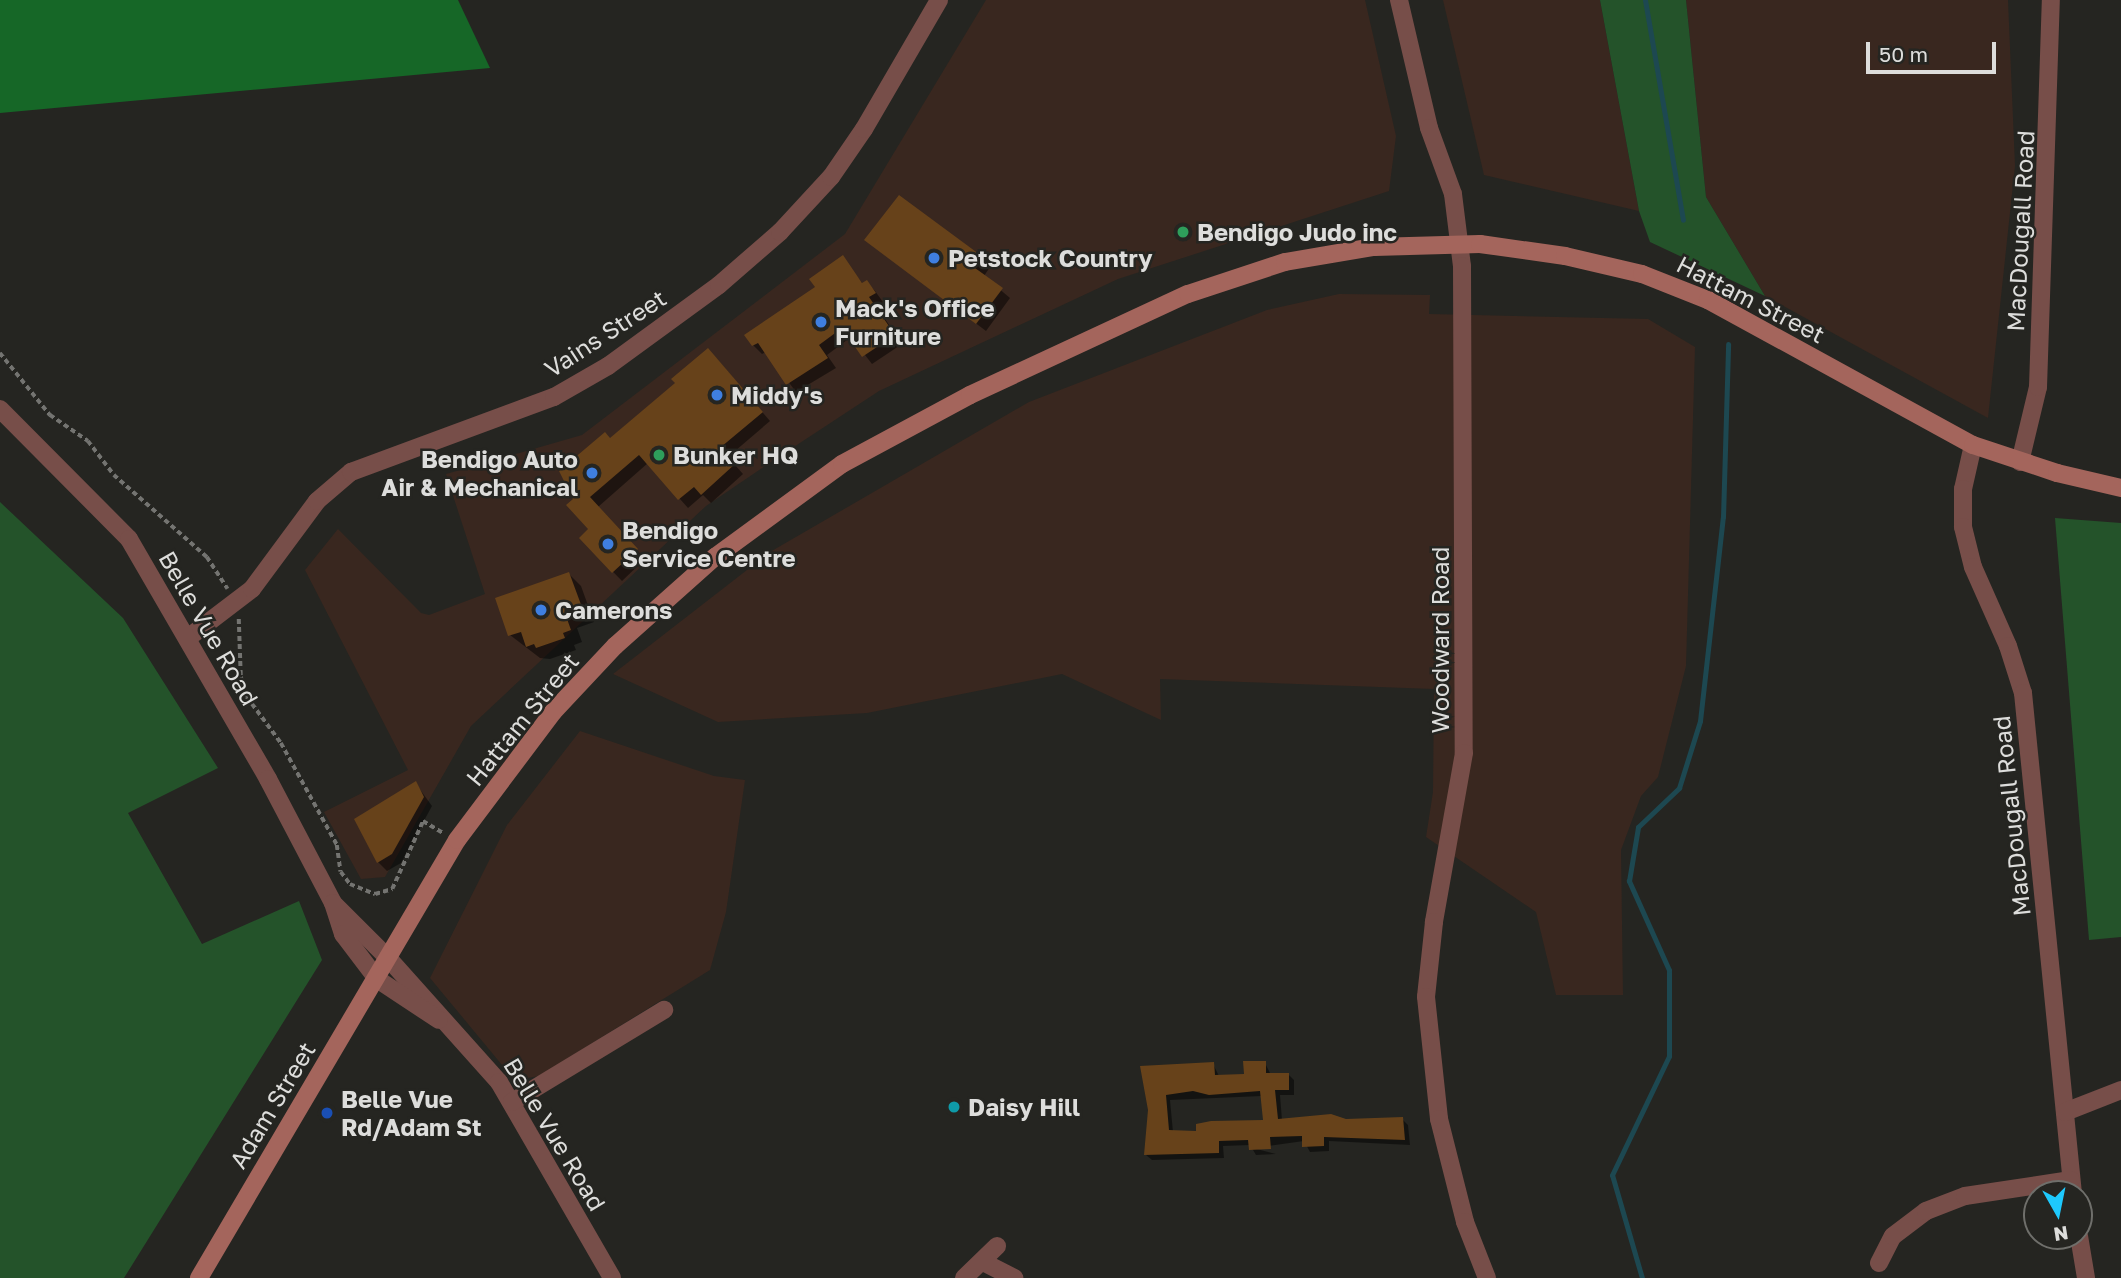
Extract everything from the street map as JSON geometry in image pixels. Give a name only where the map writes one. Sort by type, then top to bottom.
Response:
[{"type":"main road","name":"Hattam Street","points":[[389,958],[457,841],[553,712],[615,646],[715,557],[842,464],[970,395],[1211,285],[1332,252],[1460,244],[1565,256],[1675,286],[1973,445],[2020,462],[2121,488]]},
{"type":"main road","name":"Adam Street","points":[[199,1278],[389,958]]},
{"type":"street","name":"Vains Street","points":[[189,637],[235,605],[273,563],[317,501],[351,472],[518,412],[581,382],[644,341],[751,258],[808,204],[847,155],[939,0]]},
{"type":"street","name":"Woodward Road","points":[[1399,0],[1429,128],[1453,194],[1464,299],[1464,753],[1434,922],[1426,997],[1439,1119],[1462,1210],[1487,1278]]},
{"type":"street","name":"MacDougall Road","points":[[2020,462],[2038,387],[2051,0]]},
{"type":"street","name":"Belle Vue Road","points":[[0,409],[129,539],[189,637],[333,903],[343,934],[377,979],[445,1023]]},
{"type":"street","name":"MacDougall Road","points":[[1973,445],[1963,489],[1963,527],[1973,567],[2008,646],[2023,693],[2071,1180]]},
{"type":"street","name":"Belle Vue Road","points":[[333,903],[389,958],[484,1064],[512,1102],[612,1278]]},
{"type":"street","points":[[512,1102],[664,1010]]},
{"type":"street","points":[[2065,1112],[2121,1090]]},
{"type":"street","points":[[1879,1263],[1894,1236],[1926,1210],[1965,1196],[2023,1191]]},
{"type":"street","points":[[964,1278],[985,1263],[997,1246]]},
{"type":"street","points":[[2081,1250],[2086,1278]]},
{"type":"street","points":[[985,1263],[1014,1278]]},
{"type":"path","points":[[0,353],[50,415],[88,441],[114,475],[207,557],[235,605],[247,697],[281,743],[337,845],[343,877],[365,893],[392,889],[404,872],[423,821],[457,841]]},
{"type":"shaded area","points":[[986,0],[1365,0],[1396,136],[1389,191],[1118,279],[879,391],[771,462],[706,506],[471,726],[385,877],[361,879],[324,812],[408,770],[305,570],[338,529],[421,613],[429,615],[485,594],[446,474],[582,435],[845,234]]},
{"type":"shaded area","points":[[1443,0],[1600,0],[1639,211],[1484,175]]},
{"type":"shaded area","points":[[1686,0],[2008,0],[2015,166],[1988,418],[1765,296],[1706,197]]},
{"type":"shaded area","points":[[1339,294],[1430,295],[1429,314],[1648,319],[1695,347],[1686,666],[1658,777],[1641,796],[1621,850],[1623,995],[1556,995],[1536,912],[1426,837],[1433,792],[1434,689],[1160,679],[1161,720],[1062,674],[867,713],[718,722],[613,674],[770,552],[1029,402],[1267,310]]},
{"type":"shaded area","points":[[580,731],[714,776],[745,780],[726,912],[710,970],[539,1076],[522,1079],[507,1071],[430,978],[507,825]]},
{"type":"green space","points":[[0,0],[458,0],[490,68],[0,113]]},
{"type":"green space","points":[[1600,0],[1686,0],[1706,197],[1765,296],[1650,242],[1639,211]]},
{"type":"green space","points":[[0,502],[123,618],[218,768],[128,813],[202,944],[299,901],[322,960],[124,1278],[0,1278]]},
{"type":"green space","points":[[2055,518],[2121,523],[2121,937],[2089,940]]},
{"type":"building","points":[[899,195],[983,257],[975,268],[1003,288],[976,324],[864,240]]},
{"type":"building","points":[[843,255],[862,283],[867,280],[876,293],[869,297],[895,335],[862,357],[842,328],[819,345],[828,358],[786,385],[758,343],[752,346],[744,335],[815,287],[809,279]]},
{"type":"building","points":[[708,348],[763,412],[721,447],[735,464],[701,495],[694,487],[678,500],[639,455],[590,497],[638,549],[612,573],[579,538],[588,529],[566,505],[573,499],[559,471],[605,432],[610,438],[675,383],[671,379]]},
{"type":"building","points":[[569,572],[583,610],[566,616],[571,630],[563,633],[565,638],[536,648],[534,644],[526,647],[521,632],[508,636],[495,598]]},
{"type":"building","points":[[416,781],[424,797],[392,854],[377,863],[354,819]]},
{"type":"building","points":[[1243,1061],[1266,1061],[1266,1073],[1289,1073],[1289,1090],[1275,1090],[1278,1119],[1331,1114],[1346,1119],[1403,1117],[1405,1140],[1324,1137],[1324,1146],[1302,1147],[1302,1136],[1270,1137],[1271,1149],[1249,1150],[1248,1140],[1219,1141],[1219,1153],[1144,1155],[1148,1110],[1140,1066],[1214,1062],[1215,1075],[1244,1074]],"holes":[[[1193,1091],[1209,1095],[1260,1091],[1263,1120],[1211,1121],[1196,1124],[1196,1131],[1169,1130],[1166,1095]]]},
{"type":"waterway","points":[[1645,0],[1683,220]]},
{"type":"waterway","points":[[1642,1278],[1612,1175],[1669,1056],[1669,970],[1629,881],[1638,827],[1679,788],[1700,721],[1723,517],[1728,344]]},
{"type":"place","name":"Bendigo Judo inc","points":[[1183,232]]},
{"type":"place","name":"Petstock Country","points":[[934,258]]},
{"type":"place","name":"Mack's Office Furniture","points":[[821,322]]},
{"type":"place","name":"Middy's","points":[[717,395]]},
{"type":"place","name":"Bunker HQ","points":[[659,455]]},
{"type":"place","name":"Bendigo Auto Air & Mechanical","points":[[592,473]]},
{"type":"place","name":"Bendigo Service Centre","points":[[608,544]]},
{"type":"place","name":"Camerons","points":[[541,610]]},
{"type":"place","name":"Daisy Hill","points":[[954,1107]]},
{"type":"place","name":"Belle Vue Rd/Adam St","points":[[327,1113]]}]
